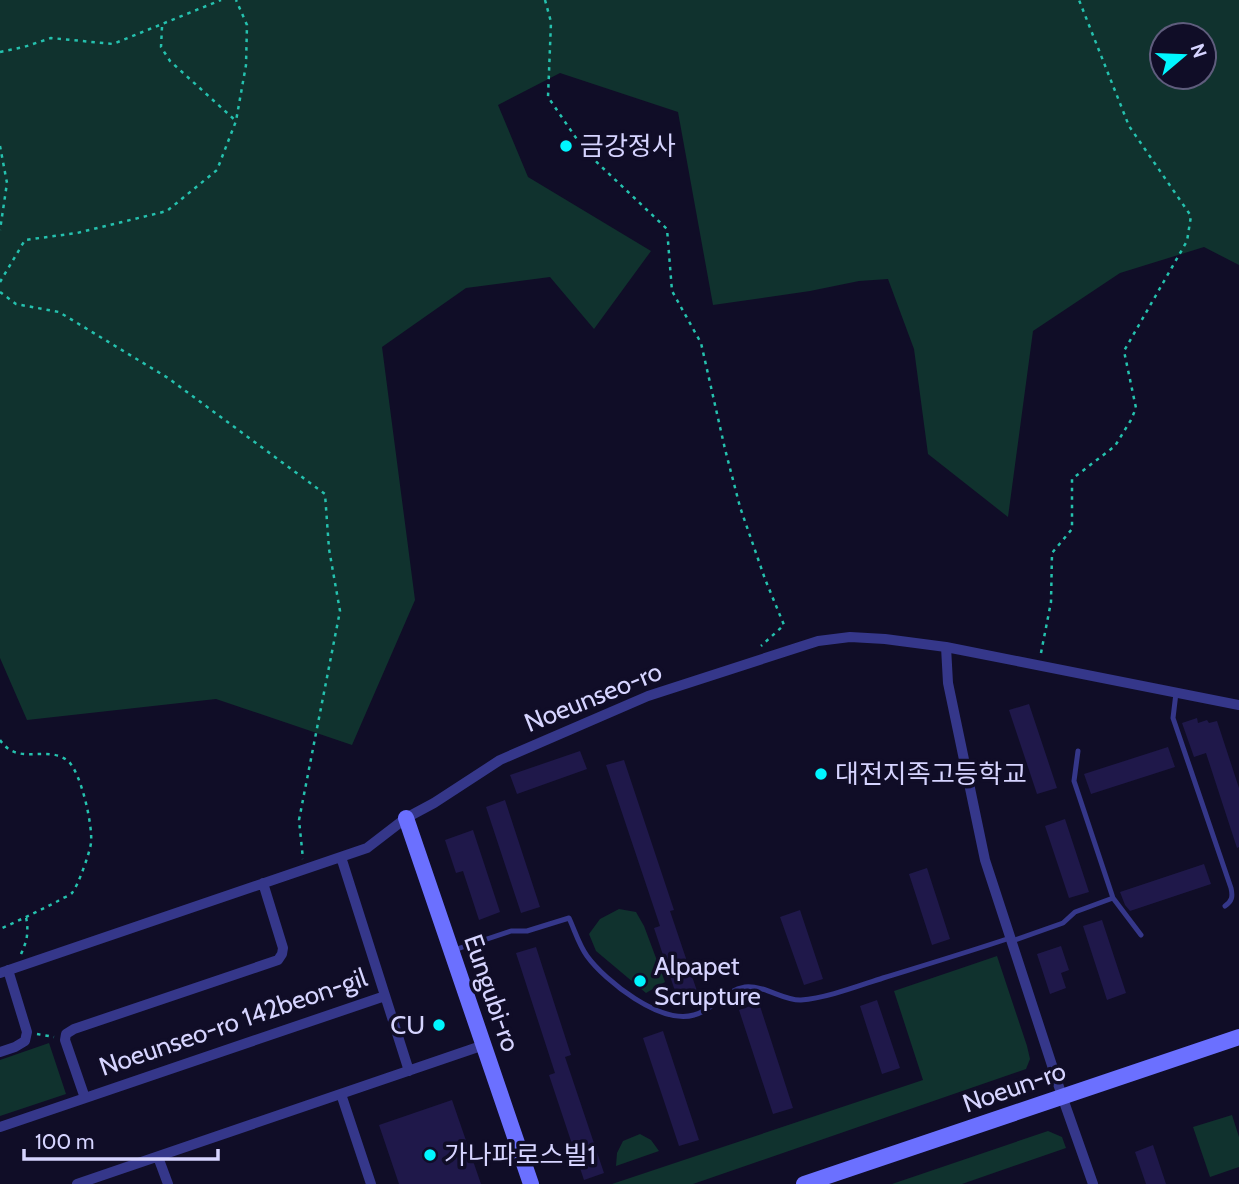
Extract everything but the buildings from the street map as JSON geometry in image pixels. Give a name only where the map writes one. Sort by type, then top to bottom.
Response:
[{"type":"street","name":"Noeunseo-ro","points":[[4,972],[367,848],[406,818],[435,803],[500,760],[648,696],[818,641],[850,637],[946,647],[1239,705]]},
{"type":"street","points":[[946,647],[948,683],[985,860],[1093,1184]]},
{"type":"street","name":"Eungubi-ro","points":[[406,818],[531,1184]]},
{"type":"street","name":"Noeunseo-ro 142beon-gil","points":[[0,1127],[385,996],[341,857]]},
{"type":"street","points":[[85,1098],[65,1040],[66,1034],[278,960],[283,948],[263,883]]},
{"type":"street","points":[[0,1052],[15,1047],[26,1037],[4,972]]},
{"type":"street","points":[[385,996],[409,1071]]},
{"type":"street","name":"Noeun-ro","points":[[804,1184],[1239,1037]]},
{"type":"street","points":[[77,1184],[484,1045]]},
{"type":"street","points":[[341,1094],[372,1184]]},
{"type":"street","points":[[158,1157],[168,1184]]},
{"type":"lane","points":[[1176,693],[1173,718],[1231,888],[1230,902],[1224,906]]},
{"type":"lane","points":[[1078,751],[1074,781],[1113,898],[1141,935]]},
{"type":"lane","points":[[451,951],[511,931],[527,931],[569,918],[589,958],[612,982],[649,1007],[682,1017],[701,1013],[733,990],[746,987],[766,989],[798,1000],[857,986],[1063,923],[1075,912],[1113,898]]},
{"type":"path","points":[[0,52],[51,38],[113,44],[221,0]]},
{"type":"path","points":[[0,282],[25,240],[77,233],[167,211],[216,170],[236,121],[246,65],[247,25],[236,0]]},
{"type":"path","points":[[545,0],[551,22],[548,97],[585,151],[667,229],[672,292],[701,343],[740,507],[784,625],[754,653]]},
{"type":"path","points":[[1037,666],[1051,602],[1052,553],[1072,529],[1072,479],[1115,446],[1131,421],[1136,408],[1124,351],[1187,241],[1191,216],[1129,127],[1079,0]]},
{"type":"path","points":[[162,25],[161,47],[170,61],[236,121]]},
{"type":"path","points":[[0,146],[7,183],[0,230]]},
{"type":"path","points":[[0,292],[16,304],[60,312],[168,378],[325,494],[329,549],[340,611],[299,820],[306,869]]},
{"type":"path","points":[[0,740],[5,748],[27,755],[56,754],[70,763],[82,788],[92,839],[90,852],[72,894],[0,929]]},
{"type":"path","points":[[19,966],[29,931],[26,917]]},
{"type":"path","points":[[26,1037],[65,1040]]},
{"type":"green space","points":[[0,0],[1239,0],[1239,265],[1204,247],[1120,273],[1033,331],[1008,517],[928,454],[914,349],[888,279],[859,281],[713,305],[678,112],[560,73],[498,105],[528,177],[651,251],[594,329],[550,277],[466,288],[382,347],[415,600],[352,745],[216,699],[27,720],[0,658]]},
{"type":"green space","points":[[619,909],[636,912],[665,982],[646,993],[596,951],[589,934],[600,919]]},
{"type":"green space","points":[[997,956],[1027,1046],[1030,1059],[1026,1069],[693,1184],[612,1184],[923,1080],[894,991]]},
{"type":"green space","points":[[49,1043],[66,1094],[0,1116],[0,1060]]},
{"type":"green space","points":[[1232,1115],[1239,1137],[1239,1167],[1210,1177],[1193,1127]]},
{"type":"green space","points":[[1048,1131],[1062,1137],[1066,1148],[962,1184],[892,1184]]},
{"type":"green space","points":[[640,1134],[651,1140],[659,1151],[616,1166],[617,1153],[623,1141]]},
{"type":"place","name":"금강정사","points":[[566,146]]},
{"type":"place","name":"대전지족고등학교","points":[[821,774]]},
{"type":"place","name":"Alpapet Scrupture","points":[[640,981]]},
{"type":"place","name":"CU","points":[[439,1025]]},
{"type":"place","name":"가나파로스빌1","points":[[430,1155]]}]
